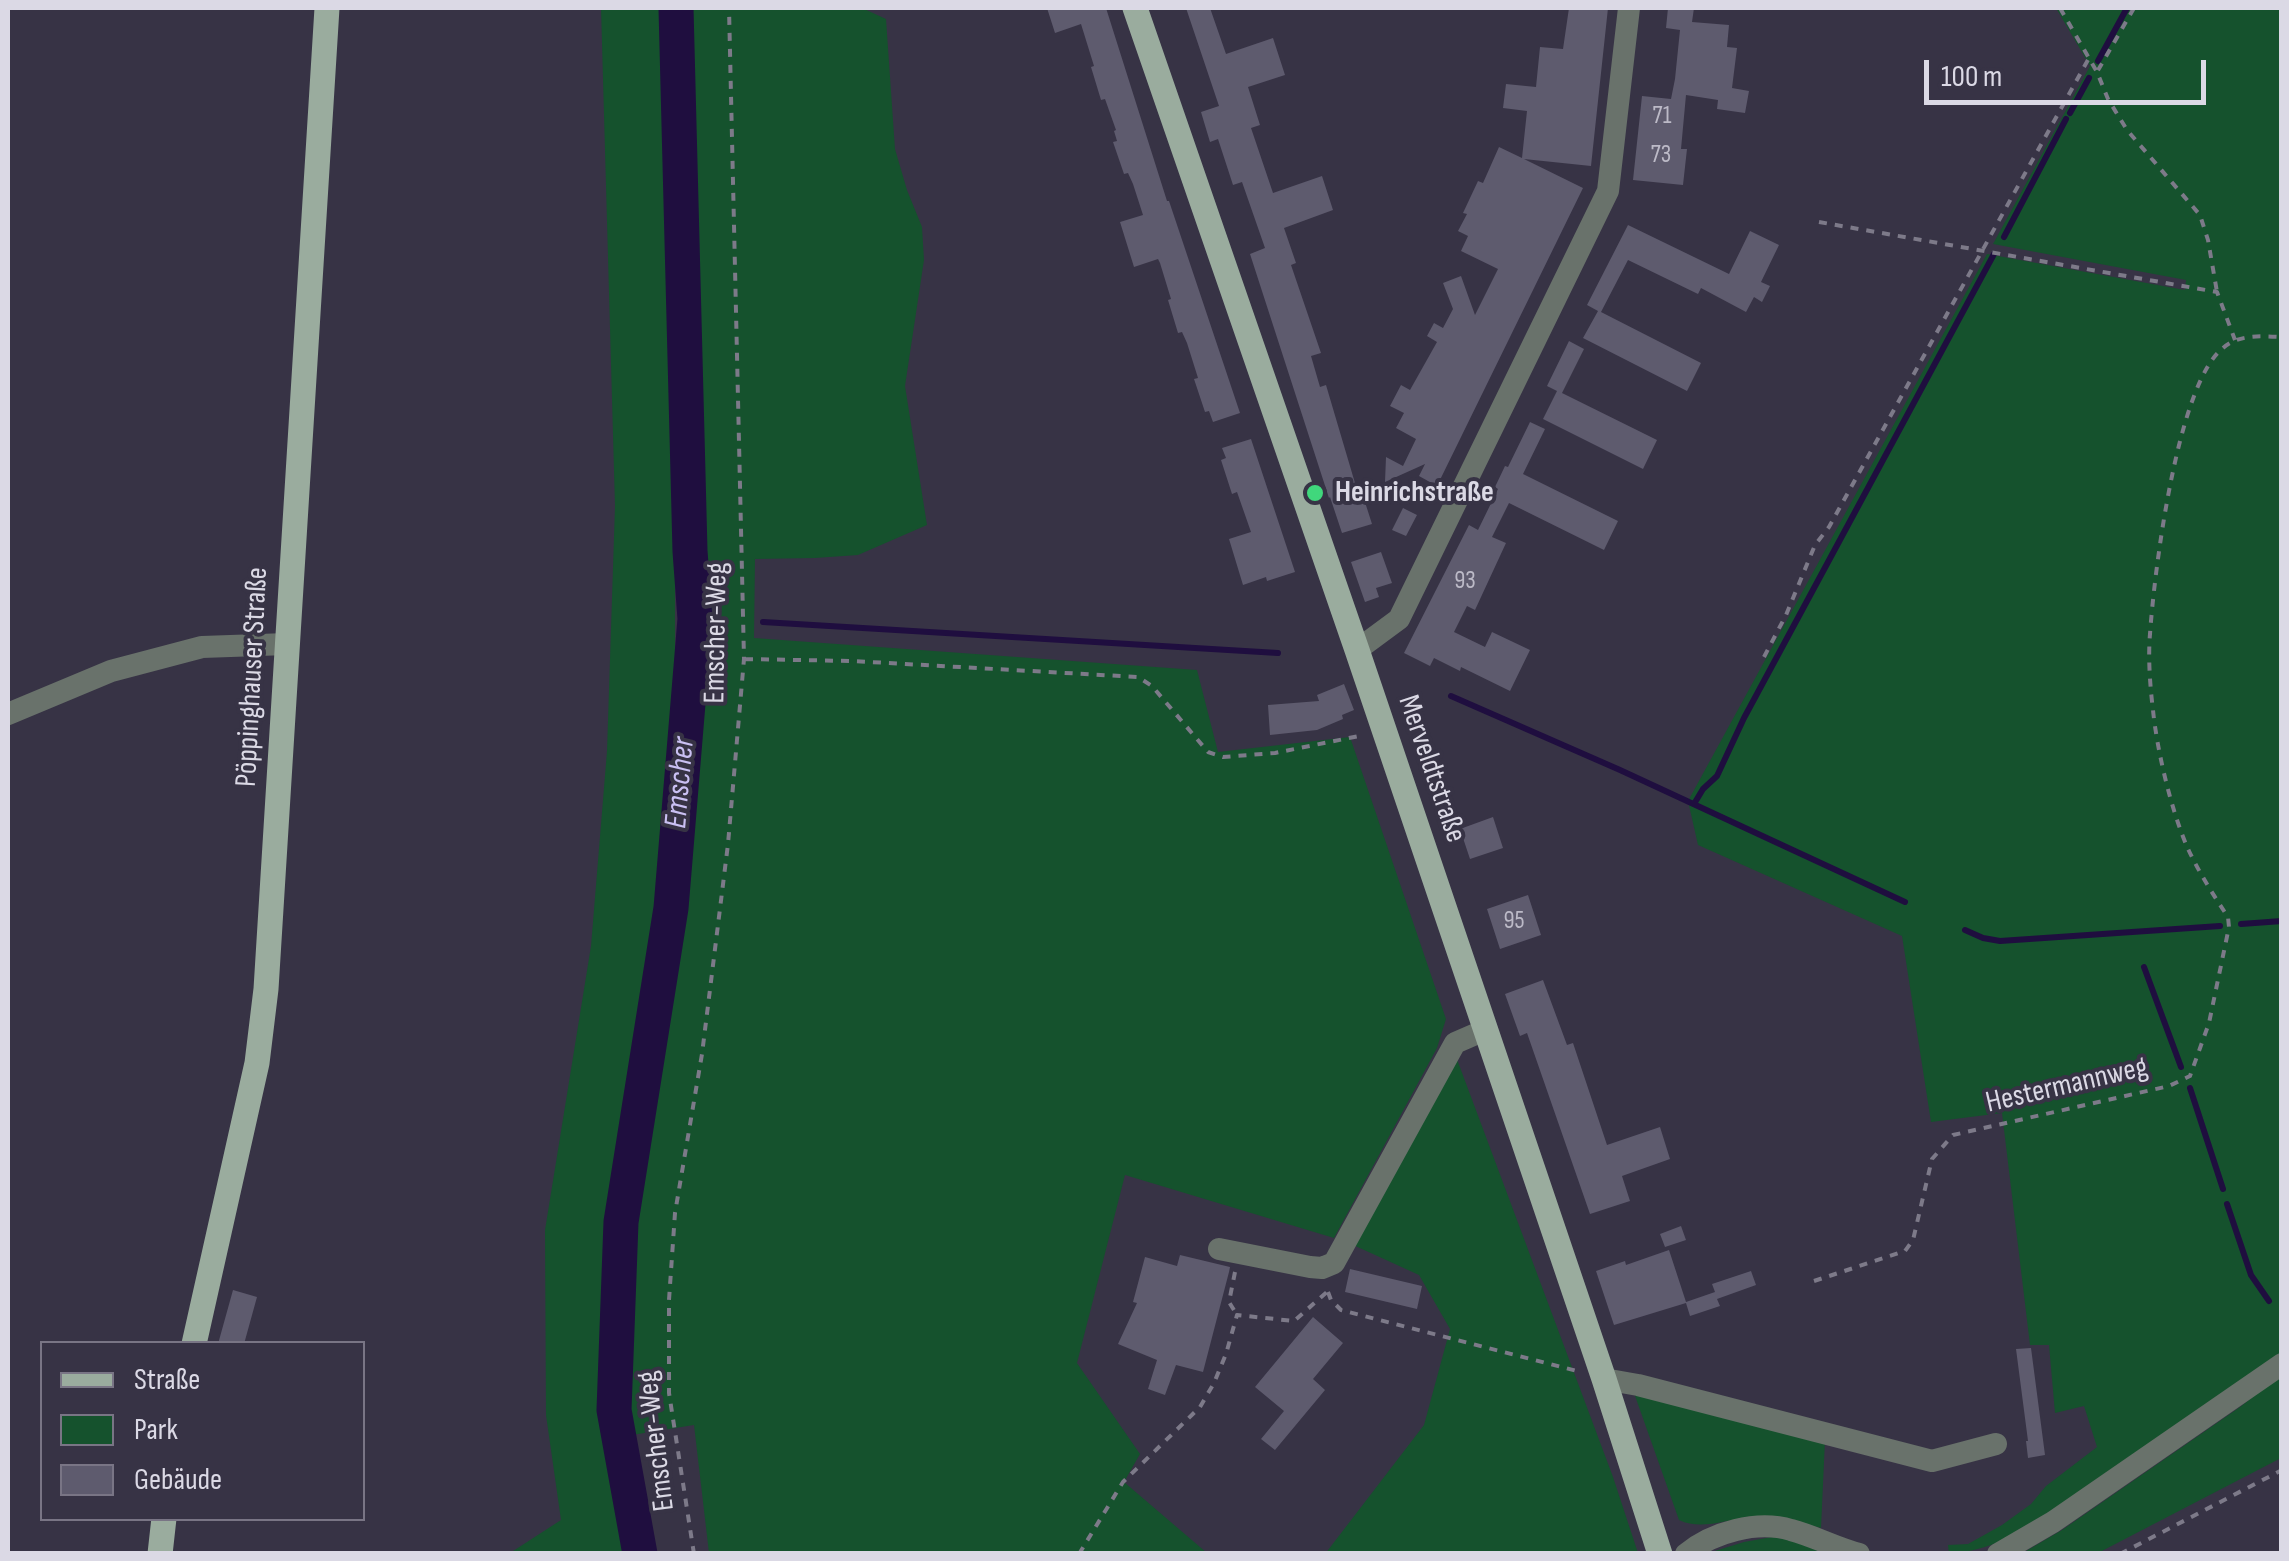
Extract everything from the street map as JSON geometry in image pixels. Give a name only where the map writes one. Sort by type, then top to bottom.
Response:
[{"type":"main road","name":"Pöppinghauser Straße","points":[[195,1341],[257,1063],[271,918],[327,8]]},
{"type":"main road","name":"Merveldtstraße","points":[[1135,8],[1357,650],[1660,1554]]},
{"type":"main road","points":[[160,1554],[164,1521]]},
{"type":"street","points":[[1357,650],[1399,620],[1608,192],[1629,8]]},
{"type":"street","points":[[8,714],[110,671],[202,647],[287,644]]},
{"type":"street","points":[[1228,1251],[1322,1268],[1334,1263],[1455,1043],[1485,1030]]},
{"type":"street","points":[[1998,1554],[2053,1522],[2282,1364]]},
{"type":"street","points":[[1604,1378],[1932,1461],[1996,1444]]},
{"type":"street","points":[[1686,1554],[1702,1541],[1747,1528],[1787,1528],[1859,1554]]},
{"type":"path","name":"Emscher-Weg","points":[[694,1554],[669,1393],[669,1300],[675,1213],[702,1054],[728,844],[744,660],[729,8]]},
{"type":"path","points":[[2060,8],[2127,130],[2200,215],[2217,292],[2236,341],[2253,336],[2282,337]]},
{"type":"path","points":[[2097,72],[2134,8]]},
{"type":"path","points":[[1764,657],[1815,545],[2089,58]]},
{"type":"path","points":[[1819,222],[2217,292]]},
{"type":"path","name":"Hestermannweg","points":[[1814,1281],[1905,1251],[1912,1240],[1932,1159],[1953,1135],[2170,1086],[2190,1076],[2209,1024],[2230,927],[2228,917],[2188,850],[2170,797],[2153,712],[2150,638],[2159,542],[2183,427],[2207,369],[2221,348],[2236,341]]},
{"type":"path","points":[[744,660],[1138,677],[1152,686],[1208,752],[1222,757],[1305,748],[1383,730]]},
{"type":"path","points":[[1079,1554],[1123,1482],[1200,1406],[1214,1383],[1238,1315],[1230,1302],[1228,1251]]},
{"type":"path","points":[[1322,1268],[1331,1300],[1341,1310],[1604,1378]]},
{"type":"path","points":[[1238,1315],[1294,1321],[1328,1292]]},
{"type":"path","points":[[2120,1554],[2282,1470]]},
{"type":"green space","points":[[601,8],[661,8],[675,426],[675,687],[656,908],[611,1209],[604,1346],[606,1418],[626,1553],[510,1553],[561,1520],[546,1415],[545,1230],[591,946],[607,751],[615,506]]},
{"type":"green space","points":[[689,8],[862,8],[886,19],[895,149],[922,227],[924,260],[905,386],[927,525],[858,555],[755,559],[754,638],[1197,670],[1218,752],[1350,737],[1446,1019],[1437,1048],[1334,1238],[1125,1175],[1077,1363],[1140,1454],[1124,1482],[1207,1553],[709,1553],[694,1425],[613,1438],[630,1393],[629,1315],[637,1214],[681,912],[698,759],[704,609]]},
{"type":"green space","points":[[2056,8],[2281,8],[2281,1353],[2047,1517],[1997,1543],[1949,1553],[1948,1545],[1968,1544],[2002,1525],[2097,1447],[2084,1406],[2055,1413],[2049,1345],[2030,1345],[2002,1113],[1931,1122],[1902,936],[1698,845],[1688,801],[1987,254],[2185,290],[2186,280],[1993,244],[2090,66]]},
{"type":"green space","points":[[1455,1054],[1638,1553],[1325,1554],[1424,1425],[1450,1329],[1419,1275],[1351,1244]]},
{"type":"green space","points":[[2281,1375],[2281,1458],[2098,1553],[2021,1554],[2062,1530]]},
{"type":"green space","points":[[1634,1393],[1825,1440],[1821,1528],[1767,1518],[1705,1524],[1679,1520]]},
{"type":"green space","points":[[1772,1537],[1798,1541],[1831,1554],[1705,1554],[1744,1542]]},
{"type":"building","points":[[1047,8],[1106,8],[1240,413],[1213,422],[1209,411],[1205,412],[1194,379],[1198,378],[1187,343],[1182,332],[1178,333],[1160,263],[1158,259],[1134,267],[1120,222],[1143,215],[1113,142],[1117,141],[1116,130],[1105,99],[1101,100],[1081,24],[1055,33]]},
{"type":"building","points":[[1186,8],[1210,8],[1226,54],[1273,38],[1285,75],[1248,87],[1260,125],[1251,128],[1273,193],[1322,176],[1333,210],[1284,228],[1296,263],[1291,265],[1321,353],[1311,356],[1320,387],[1326,385],[1360,500],[1364,499],[1372,524],[1342,533],[1329,498],[1250,254],[1265,248],[1242,182],[1233,185],[1218,139],[1210,142],[1201,112],[1219,106]]},
{"type":"building","points":[[1569,8],[1608,8],[1591,166],[1524,159],[1583,188],[1437,486],[1419,476],[1425,464],[1385,482],[1386,457],[1403,466],[1416,439],[1396,428],[1404,413],[1390,406],[1401,385],[1410,390],[1437,342],[1427,336],[1434,323],[1443,328],[1453,309],[1443,283],[1461,276],[1475,315],[1498,269],[1461,251],[1468,236],[1458,231],[1478,181],[1483,183],[1499,147],[1522,158],[1527,111],[1503,108],[1506,84],[1536,87],[1540,47],[1563,49]]},
{"type":"building","points":[[1668,8],[1694,8],[1692,22],[1729,25],[1727,47],[1737,48],[1732,88],[1749,91],[1745,113],[1717,109],[1718,100],[1686,95],[1681,149],[1687,149],[1683,185],[1633,180],[1642,96],[1671,99],[1680,30],[1666,28]]},
{"type":"building","points":[[1628,225],[1729,274],[1750,231],[1779,245],[1761,282],[1770,286],[1762,302],[1754,297],[1746,312],[1701,288],[1698,294],[1628,260],[1601,312],[1701,363],[1687,391],[1583,338],[1598,311],[1587,305]]},
{"type":"building","points":[[1569,341],[1584,349],[1562,393],[1657,440],[1643,469],[1543,419],[1557,391],[1547,386]]},
{"type":"building","points":[[1530,422],[1545,429],[1523,474],[1618,521],[1604,550],[1509,503],[1492,537],[1506,543],[1475,610],[1467,606],[1454,632],[1485,647],[1492,632],[1530,650],[1510,691],[1461,667],[1460,671],[1434,658],[1430,666],[1404,653],[1469,525],[1478,530],[1505,466],[1508,467]]},
{"type":"building","points":[[1251,439],[1295,572],[1243,585],[1229,539],[1251,532],[1221,460],[1226,458],[1222,448]]},
{"type":"building","points":[[1403,508],[1417,515],[1406,536],[1392,530]]},
{"type":"building","points":[[1381,552],[1392,583],[1376,588],[1379,597],[1365,602],[1351,562]]},
{"type":"building","points":[[1344,684],[1354,710],[1342,715],[1343,719],[1317,730],[1270,735],[1268,705],[1319,701],[1317,695]]},
{"type":"building","points":[[1493,817],[1503,848],[1470,859],[1460,829]]},
{"type":"building","points":[[1528,895],[1541,935],[1500,949],[1487,909]]},
{"type":"building","points":[[1543,980],[1567,1045],[1573,1043],[1607,1145],[1660,1127],[1670,1159],[1622,1176],[1630,1201],[1590,1214],[1527,1033],[1520,1036],[1505,994]]},
{"type":"building","points":[[1681,1226],[1686,1240],[1665,1247],[1660,1234]]},
{"type":"building","points":[[1669,1250],[1686,1302],[1715,1292],[1712,1284],[1751,1271],[1756,1285],[1717,1299],[1720,1306],[1690,1316],[1686,1303],[1614,1325],[1596,1271]]},
{"type":"building","points":[[1180,1255],[1230,1267],[1203,1372],[1176,1365],[1165,1395],[1148,1389],[1157,1360],[1118,1344],[1137,1303],[1133,1302],[1145,1257],[1177,1266]]},
{"type":"building","points":[[1350,1269],[1422,1286],[1417,1309],[1345,1292]]},
{"type":"building","points":[[233,1290],[257,1297],[245,1341],[219,1341]]},
{"type":"building","points":[[1313,1317],[1343,1343],[1313,1379],[1325,1390],[1275,1450],[1261,1439],[1284,1411],[1255,1387]]},
{"type":"building","points":[[2031,1348],[2045,1455],[2028,1458],[2016,1349]]},
{"type":"waterway","name":"Emscher","points":[[640,1554],[614,1410],[621,1222],[671,908],[695,619],[676,8]]},
{"type":"waterway","points":[[2098,61],[2127,8]]},
{"type":"waterway","points":[[2070,113],[2089,78]]},
{"type":"waterway","points":[[2004,237],[2066,119]]},
{"type":"waterway","points":[[1694,804],[1717,776],[1744,718],[1994,254]]},
{"type":"waterway","points":[[695,619],[721,620]]},
{"type":"waterway","points":[[763,622],[1278,653]]},
{"type":"waterway","points":[[1451,696],[1905,902]]},
{"type":"waterway","points":[[2241,924],[2282,921]]},
{"type":"waterway","points":[[1965,930],[2000,941],[2220,926]]},
{"type":"waterway","points":[[2144,967],[2181,1067]]},
{"type":"waterway","points":[[2190,1088],[2223,1189]]},
{"type":"waterway","points":[[2227,1204],[2251,1275],[2269,1301]]},
{"type":"place","name":"Heinrichstraße","points":[[1315,493]]}]
